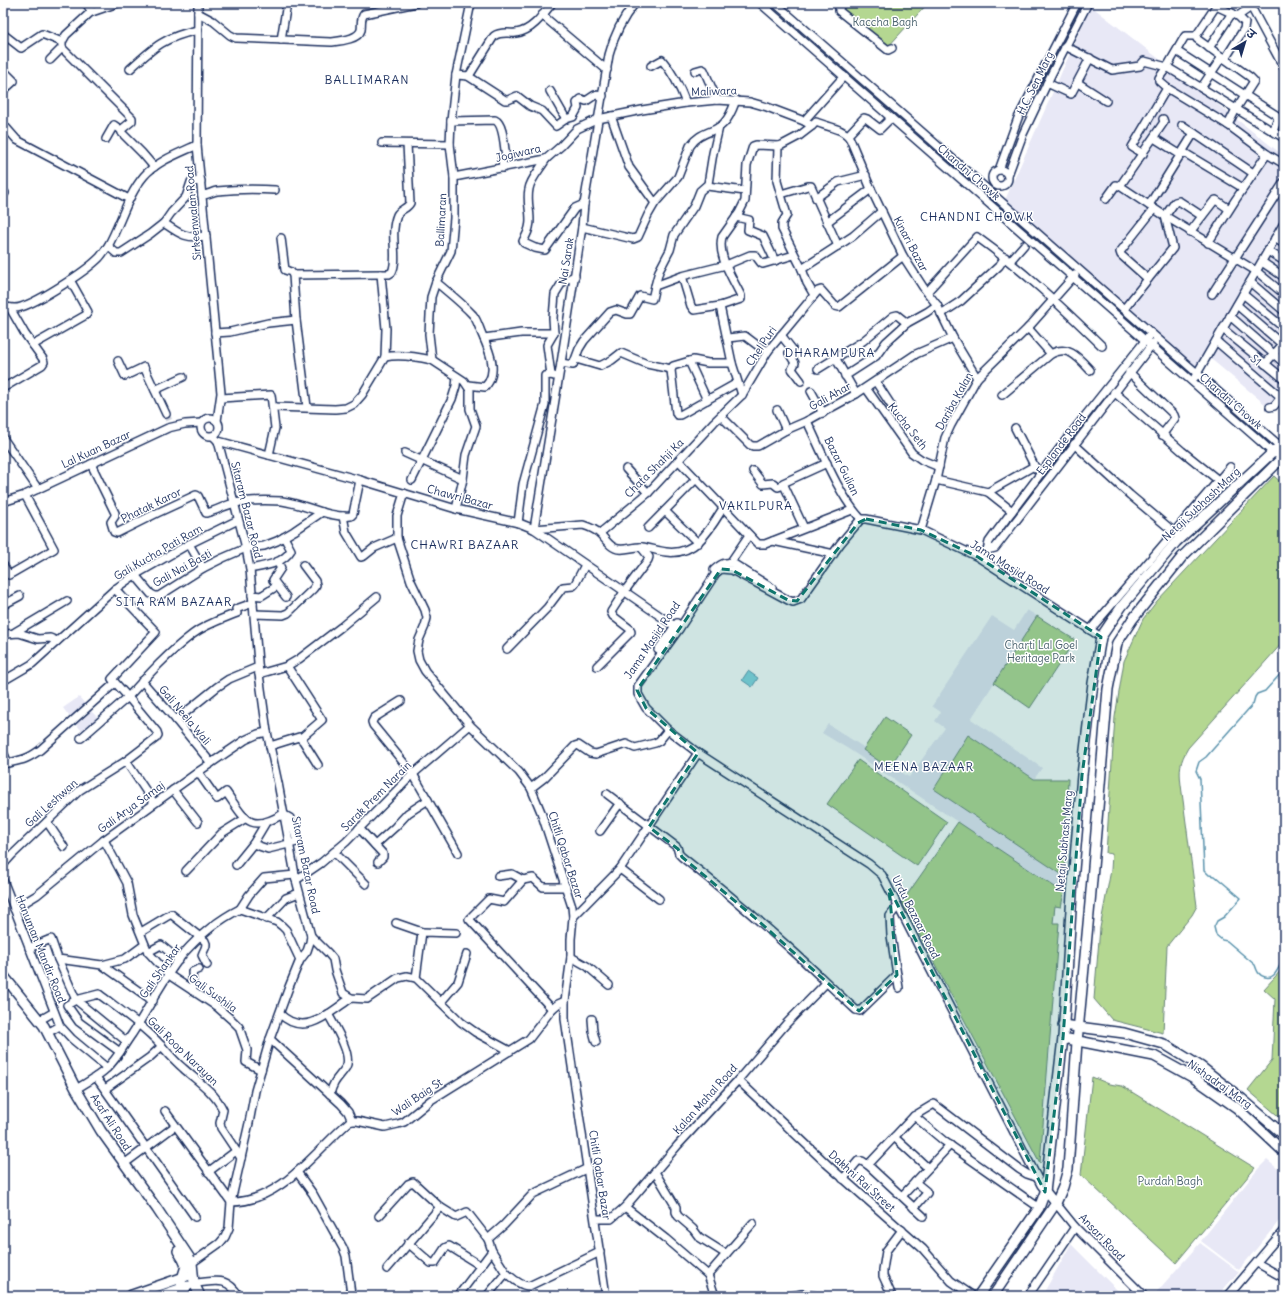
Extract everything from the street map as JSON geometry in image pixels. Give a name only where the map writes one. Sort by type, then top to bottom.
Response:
[{"type":"main road","name":"Netaji Subhash Marg","points":[[978,1296],[1039,1208],[1046,1192],[1063,1038],[1072,894],[1082,775],[1093,683],[1101,638],[1122,606],[1177,534],[1274,453],[1282,444]]},
{"type":"main road","name":"Netaji Subhash Marg","points":[[993,1296],[1056,1203],[1068,1170],[1077,1042],[1108,688],[1117,643],[1132,620],[1182,557],[1284,456]]},
{"type":"main road","name":"Asaf Ali Road","points":[[3,975],[40,1020],[76,1089],[101,1131],[157,1209],[194,1273],[194,1283],[200,1296]]},
{"type":"main road","name":"Asaf Ali Road","points":[[3,983],[39,1028],[72,1091],[97,1133],[153,1212],[183,1259],[189,1265]]},
{"type":"main road","name":"Nishadraj Marg","points":[[1063,1025],[1124,1033],[1164,1044],[1200,1066],[1284,1135]]},
{"type":"main road","name":"Nishadraj Marg","points":[[1063,1038],[1077,1042],[1124,1049],[1154,1056],[1194,1078],[1237,1108],[1284,1152]]},
{"type":"main road","points":[[185,1292],[182,1277],[189,1265]]},
{"type":"main road","points":[[129,1296],[194,1273]]},
{"type":"main road","points":[[159,1296],[185,1292],[194,1283]]},
{"type":"street","points":[[86,3],[92,11]]},
{"type":"street","points":[[50,60],[62,45],[66,35],[92,11],[118,3]]},
{"type":"street","name":"Sirkeenwalan Road","points":[[198,3],[197,146],[221,398],[217,421]]},
{"type":"street","points":[[281,40],[287,3]]},
{"type":"street","points":[[198,13],[213,21],[236,38],[331,42],[347,40],[360,33],[362,17],[364,14],[416,3]]},
{"type":"street","name":"Ballimaran","points":[[432,360],[429,334],[432,296],[436,282],[451,251],[454,218],[454,177],[450,144],[456,75],[471,3]]},
{"type":"street","points":[[468,76],[472,73],[494,36],[500,33],[514,34],[525,30],[532,26],[552,3]]},
{"type":"street","name":"Nai Sarak","points":[[534,530],[562,363],[584,204],[602,96],[614,35],[635,3]]},
{"type":"street","name":"Chandni Chowk","points":[[760,3],[1274,453],[1284,456],[1282,444],[1197,374],[774,3]]},
{"type":"street","points":[[842,3],[838,8],[839,10],[888,50],[892,48]]},
{"type":"street","name":"H.C. Sen Marg","points":[[999,170],[1018,118],[1077,3]]},
{"type":"street","name":"H.C. Sen Marg","points":[[1008,175],[1019,142],[1051,74],[1088,3]]},
{"type":"street","points":[[1209,48],[1235,14],[1250,5],[1284,68]]},
{"type":"street","points":[[1196,36],[1216,6],[1235,14],[1245,23],[1244,29],[1201,88]]},
{"type":"street","points":[[542,15],[607,70]]},
{"type":"street","points":[[130,69],[161,42],[198,30]]},
{"type":"street","points":[[3,34],[21,48],[42,34],[62,45],[132,118],[132,121],[121,130]]},
{"type":"street","points":[[1196,36],[1185,36],[1159,78],[1159,82],[1228,125],[1267,154],[1284,164]]},
{"type":"street","points":[[1196,36],[1196,39],[1253,80],[1253,83],[1236,108],[1228,125]]},
{"type":"street","points":[[1065,46],[1112,70],[1140,66],[1144,61],[1167,67],[1284,138]]},
{"type":"street","points":[[1178,52],[1276,115],[1278,119],[1273,131]]},
{"type":"street","points":[[1047,83],[1071,94],[1090,58]]},
{"type":"street","points":[[651,66],[662,60],[672,72],[686,103]]},
{"type":"street","points":[[695,71],[702,68],[704,70],[717,100]]},
{"type":"street","points":[[3,70],[14,81],[3,91]]},
{"type":"street","points":[[1042,70],[1051,74]]},
{"type":"street","points":[[456,75],[468,76],[505,100],[517,96],[530,106],[542,111],[556,126],[566,119],[573,117],[578,108],[578,102],[581,99],[586,101],[595,95],[602,96]]},
{"type":"street","points":[[804,121],[844,76]]},
{"type":"street","points":[[1078,82],[1106,101]]},
{"type":"street","points":[[1143,154],[1132,147],[1167,88]]},
{"type":"street","points":[[550,91],[566,119]]},
{"type":"street","points":[[582,227],[637,239],[640,236],[648,215],[655,203],[678,177],[692,142],[704,133],[719,128],[726,122],[736,100]]},
{"type":"street","name":"Maliwara","points":[[598,119],[686,103],[736,100],[767,107],[804,121],[812,126],[816,122],[848,135]]},
{"type":"street","points":[[611,116],[629,167],[655,203]]},
{"type":"street","points":[[848,135],[864,118],[881,129],[891,118]]},
{"type":"street","name":"Jogiwara","points":[[454,177],[546,159],[577,129],[598,119]]},
{"type":"street","points":[[1120,186],[1154,138],[1164,122],[1163,119]]},
{"type":"street","points":[[451,121],[495,120],[499,122],[506,157],[502,158],[503,168]]},
{"type":"street","points":[[3,124],[16,140],[130,199]]},
{"type":"street","points":[[106,139],[114,125],[121,130],[122,133],[154,167]]},
{"type":"street","points":[[1182,125],[1253,172]]},
{"type":"street","points":[[682,276],[693,309],[696,310],[720,306],[739,300],[742,297],[726,265],[722,252],[721,241],[722,237],[744,204],[747,165],[753,146],[778,146],[799,136],[812,126]]},
{"type":"street","points":[[562,363],[572,365],[574,363],[584,341],[610,312],[614,310],[630,314],[640,296],[652,299],[659,271],[670,250],[674,235],[694,206],[700,191],[707,186],[719,128]]},
{"type":"street","points":[[1148,279],[1121,255],[1120,252],[1151,207],[1194,134]]},
{"type":"street","name":"Kinari Bazar","points":[[848,135],[871,189],[903,256],[937,305],[953,338],[977,378]]},
{"type":"street","points":[[1154,138],[1243,188]]},
{"type":"street","points":[[382,143],[450,144]]},
{"type":"street","points":[[281,238],[285,270],[291,272],[293,275],[389,274],[393,270],[393,236],[395,220],[400,210],[410,204],[407,144]]},
{"type":"street","points":[[6,307],[20,307],[45,296],[100,258],[108,246],[137,186],[145,175],[154,167],[197,146]]},
{"type":"street","points":[[778,146],[777,174],[780,194],[787,214],[782,223],[782,229],[814,295]]},
{"type":"street","points":[[1208,243],[1253,172],[1267,154]]},
{"type":"street","points":[[546,159],[530,183],[528,190],[530,224],[528,234],[523,241],[524,244],[545,250],[575,208],[584,204]]},
{"type":"street","points":[[986,201],[997,186],[1005,185],[1008,175],[1006,172],[999,170],[994,172],[992,178],[993,183],[997,186]]},
{"type":"street","points":[[816,198],[838,182],[866,175]]},
{"type":"street","points":[[108,246],[116,253],[121,253],[150,234],[164,223],[171,213],[186,198],[191,182],[201,181]]},
{"type":"street","points":[[1212,294],[1284,182]]},
{"type":"street","points":[[1106,199],[1116,185],[1120,186],[1190,232],[1256,271],[1284,294]]},
{"type":"street","points":[[707,186],[745,191]]},
{"type":"street","points":[[780,194],[810,186],[812,187],[838,246]]},
{"type":"street","points":[[202,195],[249,188],[275,190]]},
{"type":"street","points":[[827,222],[871,189]]},
{"type":"street","points":[[1165,216],[1177,200],[1202,216]]},
{"type":"street","points":[[1190,232],[1215,200],[1230,209]]},
{"type":"street","points":[[802,269],[861,230],[882,211]]},
{"type":"street","points":[[1124,309],[1173,248],[1165,216]]},
{"type":"street","points":[[736,217],[749,220],[748,230],[763,236],[775,261]]},
{"type":"street","points":[[164,223],[183,236],[194,238],[206,236]]},
{"type":"street","points":[[1193,382],[1256,271],[1279,235],[1284,223]]},
{"type":"street","points":[[1279,235],[1284,244]]},
{"type":"street","points":[[927,292],[977,237],[1008,259],[1054,299],[1102,346]]},
{"type":"street","points":[[941,314],[961,301],[1024,245]]},
{"type":"street","points":[[1268,251],[1284,261]]},
{"type":"street","points":[[655,286],[682,276],[726,265],[753,254],[762,264],[794,255]]},
{"type":"street","name":"Chel Puri","points":[[721,416],[742,396],[768,351],[814,295],[820,290],[836,306],[840,307],[903,256]]},
{"type":"street","points":[[1262,262],[1284,277]]},
{"type":"street","name":"Dariba Kalan","points":[[922,530],[936,480],[945,438],[977,378],[1028,328],[1079,270]]},
{"type":"street","points":[[274,407],[346,408],[354,404],[362,395],[385,357],[386,324],[381,274]]},
{"type":"street","points":[[293,275],[296,320],[307,407]]},
{"type":"street","points":[[551,374],[547,345],[554,333],[553,318],[555,294],[563,281],[575,276]]},
{"type":"street","points":[[33,345],[86,315],[88,312],[70,280]]},
{"type":"street","points":[[436,282],[475,318],[492,362],[489,380],[485,387],[468,385]]},
{"type":"street","points":[[1250,282],[1284,311]]},
{"type":"street","points":[[1243,294],[1284,328]]},
{"type":"street","points":[[845,376],[876,356],[886,342],[907,323],[937,305]]},
{"type":"street","points":[[720,306],[728,338],[732,363],[742,396]]},
{"type":"street","points":[[1237,306],[1283,344],[1265,364]]},
{"type":"street","points":[[3,388],[42,365],[44,362],[6,307]]},
{"type":"street","points":[[818,370],[863,341],[893,316],[896,315],[907,323]]},
{"type":"street","points":[[1230,316],[1284,363]]},
{"type":"street","points":[[215,333],[230,332],[268,323],[296,320]]},
{"type":"street","points":[[1028,328],[1051,354]]},
{"type":"street","points":[[1223,329],[1284,379]]},
{"type":"street","points":[[484,338],[521,333],[554,333]]},
{"type":"street","points":[[781,335],[792,349],[789,354],[795,363],[792,368],[801,381]]},
{"type":"street","points":[[728,338],[745,336],[757,346],[768,351]]},
{"type":"street","name":"Esplande Road","points":[[978,557],[987,550],[995,548],[1019,518],[1129,372],[1154,336]]},
{"type":"street","name":"Gali Ahar","points":[[721,416],[748,443],[753,446],[758,446],[856,394],[916,354],[953,338]]},
{"type":"street","name":"S1","points":[[1216,341],[1281,397],[1274,406],[1270,407]]},
{"type":"street","points":[[987,550],[989,542],[1040,475],[1148,343]]},
{"type":"street","points":[[1002,395],[1051,354],[1060,350],[1074,354],[1090,370]]},
{"type":"street","points":[[576,359],[600,366],[612,360],[621,353],[647,364],[671,369]]},
{"type":"street","points":[[385,357],[394,356],[432,360],[468,385],[470,390],[470,409],[476,426],[466,455],[463,479],[456,509]]},
{"type":"street","points":[[836,359],[856,394]]},
{"type":"street","points":[[118,361],[125,376],[144,367],[166,414]]},
{"type":"street","points":[[671,369],[676,364],[689,361],[720,364],[732,363]]},
{"type":"street","points":[[689,361],[707,400]]},
{"type":"street","points":[[671,369],[677,415],[680,415],[737,383]]},
{"type":"street","points":[[1129,372],[1174,415],[1175,418],[1162,434]]},
{"type":"street","points":[[551,374],[559,379]]},
{"type":"street","points":[[518,523],[523,484],[546,404],[545,376],[551,374]]},
{"type":"street","points":[[155,390],[183,377]]},
{"type":"street","points":[[412,480],[452,399],[457,377]]},
{"type":"street","points":[[876,382],[891,405]]},
{"type":"street","name":"Kucha Seth","points":[[866,388],[912,453],[922,460],[939,467]]},
{"type":"street","points":[[811,391],[824,412]]},
{"type":"street","points":[[1114,392],[1218,480]]},
{"type":"street","points":[[221,398],[270,394],[272,396],[275,428],[269,455]]},
{"type":"street","points":[[777,410],[786,430]]},
{"type":"street","name":"Chata Shahji Ka","points":[[600,533],[648,493],[721,416]]},
{"type":"street","points":[[208,418],[212,418],[217,421],[219,424],[219,430],[215,438],[202,433],[200,426],[201,423],[208,418]]},
{"type":"street","name":"Bazar Gulian","points":[[807,421],[852,510],[861,519]]},
{"type":"street","name":"Lal Kuan Bazar","points":[[3,502],[25,495],[171,425],[201,423]]},
{"type":"street","points":[[1015,428],[1040,475]]},
{"type":"street","points":[[3,438],[38,489]]},
{"type":"street","name":"Chawri Bazar","points":[[215,438],[456,509],[518,523],[534,530],[677,628]]},
{"type":"street","name":"Sitaram Bazar Road","points":[[215,438],[235,503],[246,548],[250,569],[259,670],[267,732],[299,893],[311,936]]},
{"type":"street","points":[[1074,444],[1130,495],[1177,534]]},
{"type":"street","points":[[405,453],[463,479]]},
{"type":"street","points":[[679,461],[758,544],[765,544],[852,510]]},
{"type":"street","points":[[753,472],[763,484],[773,483],[778,487],[784,485],[784,482],[827,463]]},
{"type":"street","name":"Phatak Karor","points":[[91,464],[115,513],[111,524],[116,533],[196,495],[198,496],[206,513],[235,503]]},
{"type":"street","points":[[988,492],[1034,466]]},
{"type":"street","points":[[1090,630],[1177,534],[1218,480],[1230,467]]},
{"type":"street","points":[[626,469],[648,493]]},
{"type":"street","points":[[648,528],[696,479]]},
{"type":"street","points":[[235,503],[281,501],[297,504],[322,512],[351,516],[353,514],[360,480]]},
{"type":"street","points":[[936,480],[988,492],[1012,511]]},
{"type":"street","points":[[784,485],[796,507],[804,528]]},
{"type":"street","name":"Chitli Qabar Bazar","points":[[404,493],[398,516],[397,538],[411,581],[425,610],[427,618],[426,626],[419,640],[417,651],[419,660],[425,671],[470,725],[519,772],[531,788],[541,812],[566,887],[573,916],[571,956],[565,1001],[565,1019],[596,1219],[606,1296]]},
{"type":"street","points":[[3,565],[9,575],[54,549],[25,495]]},
{"type":"street","points":[[534,530],[583,525],[600,533],[614,548],[619,550],[641,547],[667,552],[680,552],[692,548],[698,543],[710,529],[723,508]]},
{"type":"street","points":[[665,511],[698,543]]},
{"type":"street","name":"Gali Nai Basti","points":[[135,575],[151,594],[159,596],[203,568],[223,558],[246,548],[264,546],[284,537],[322,512]]},
{"type":"street","points":[[344,516],[346,532],[361,557],[374,548],[397,538]]},
{"type":"street","name":"Jama Masjid Road","points":[[640,701],[634,696],[634,685],[720,569],[732,570],[793,602],[801,599],[861,519],[922,530],[978,557],[1101,638]]},
{"type":"street","name":"Gali Kucha Pati Ram","points":[[3,681],[32,664],[115,589],[135,575],[189,544],[238,520]]},
{"type":"street","points":[[730,563],[749,535]]},
{"type":"street","points":[[250,569],[270,565],[277,562],[289,553],[291,550],[284,537]]},
{"type":"street","points":[[773,540],[834,554]]},
{"type":"street","points":[[189,544],[203,568]]},
{"type":"street","points":[[597,666],[631,632],[630,629],[613,616],[611,612],[648,560],[648,554],[641,547]]},
{"type":"street","points":[[277,562],[281,568],[273,580],[286,596]]},
{"type":"street","name":"Jama Masjid Road","points":[[677,628],[709,575],[722,563],[730,563],[763,581],[777,594]]},
{"type":"street","points":[[254,614],[283,615],[288,613],[313,589],[316,585],[315,582],[303,565]]},
{"type":"street","points":[[507,649],[536,621],[562,587],[573,586],[575,584],[586,565]]},
{"type":"street","points":[[252,595],[261,596],[277,586]]},
{"type":"street","points":[[3,752],[6,764],[29,758],[40,750],[113,681],[156,632],[115,589]]},
{"type":"street","points":[[3,605],[20,596]]},
{"type":"street","points":[[176,720],[229,679],[259,670],[270,672],[287,666],[310,652],[377,597]]},
{"type":"street","points":[[3,631],[6,634],[15,632],[67,601]]},
{"type":"street","points":[[81,738],[128,696],[193,634],[216,620],[237,613],[236,609],[253,603]]},
{"type":"street","points":[[15,632],[38,639],[50,638],[57,641]]},
{"type":"street","points":[[270,746],[297,737],[301,738],[322,720],[287,666]]},
{"type":"street","points":[[3,681],[7,688]]},
{"type":"street","points":[[113,681],[128,696]]},
{"type":"street","name":"Gali Neela Wali","points":[[142,681],[211,763]]},
{"type":"street","name":"Gali Leshwan","points":[[3,865],[12,854],[80,790],[126,761],[156,738],[158,735],[157,732],[128,696]]},
{"type":"street","points":[[401,701],[374,718],[372,722],[373,725],[413,774],[458,853]]},
{"type":"street","name":"Urdu Bazaar Road","points":[[640,701],[668,730],[698,753],[877,870],[882,875],[1036,1177],[1046,1192]]},
{"type":"street","name":"Sarak Prem Narain","points":[[296,877],[321,863],[334,852],[413,774],[470,725]]},
{"type":"street","points":[[531,788],[544,778],[578,745],[590,753],[596,754],[626,744],[633,748],[639,748],[659,741],[668,730]]},
{"type":"street","name":"Gali Arya Samaj","points":[[14,909],[37,896],[104,840],[198,772],[245,740],[267,732]]},
{"type":"street","points":[[301,738],[318,765]]},
{"type":"street","points":[[573,916],[620,869],[698,753]]},
{"type":"street","points":[[126,761],[154,803]]},
{"type":"street","points":[[198,772],[217,799],[226,792],[246,818],[256,824],[265,824],[283,814]]},
{"type":"street","points":[[173,790],[198,822]]},
{"type":"street","points":[[607,794],[676,847],[680,856],[754,917],[859,1011],[897,975]]},
{"type":"street","points":[[375,845],[408,813],[428,800]]},
{"type":"street","points":[[600,831],[620,803]]},
{"type":"street","points":[[186,871],[222,833],[246,818]]},
{"type":"street","points":[[47,822],[64,847]]},
{"type":"street","points":[[236,865],[253,844],[265,824]]},
{"type":"street","points":[[359,828],[383,855],[378,862]]},
{"type":"street","name":"Gali Sushila","points":[[104,840],[127,883],[133,915],[148,952],[169,975],[225,1013],[239,1027],[247,1050],[246,1062],[261,1070]]},
{"type":"street","points":[[253,844],[268,849],[290,844]]},
{"type":"street","points":[[334,852],[366,884]]},
{"type":"street","points":[[620,869],[659,899]]},
{"type":"street","points":[[498,876],[512,874],[523,880]]},
{"type":"street","points":[[296,877],[264,878],[249,895],[240,909],[266,918],[282,926],[286,930],[300,960]]},
{"type":"street","points":[[552,1009],[469,919],[489,899],[504,902],[523,880],[533,878],[543,887],[566,887]]},
{"type":"street","name":"Hanuman Mandir Road","points":[[3,880],[5,894],[14,909],[61,1027],[72,1039],[107,1068]]},
{"type":"street","points":[[266,918],[286,898],[299,893]]},
{"type":"street","points":[[898,906],[890,916],[891,936],[899,988]]},
{"type":"street","name":"Gali Shankar","points":[[76,1089],[96,1077],[107,1068],[120,1052],[179,960],[200,937],[223,918],[240,909]]},
{"type":"street","points":[[141,932],[171,914],[207,944],[202,955],[207,965]]},
{"type":"street","points":[[396,924],[422,932],[456,933]]},
{"type":"street","points":[[416,978],[422,932]]},
{"type":"street","points":[[189,1265],[220,1243],[225,1237],[229,1228],[231,1202],[255,1091],[270,1039],[294,973],[308,946],[311,936],[328,952],[333,959],[343,993],[351,998],[367,999],[398,978],[407,976],[416,978],[466,1025],[510,1051]]},
{"type":"street","points":[[29,948],[52,939],[58,959],[76,1000],[126,1041]]},
{"type":"street","points":[[58,959],[102,965],[125,959],[144,945]]},
{"type":"street","points":[[148,952],[161,945],[179,960]]},
{"type":"street","points":[[441,1002],[458,982],[468,954]]},
{"type":"street","points":[[571,956],[587,966],[609,986]]},
{"type":"street","points":[[102,965],[153,1001]]},
{"type":"street","points":[[192,970],[193,991]]},
{"type":"street","name":"Kalan Mahal Road","points":[[596,1219],[611,1219],[625,1207],[678,1145],[826,983]]},
{"type":"street","name":"Gali Roop Narayan","points":[[76,1000],[99,994],[138,1024],[162,1046],[183,1069],[201,1082],[220,1104],[222,1110],[220,1128],[241,1158]]},
{"type":"street","points":[[280,1014],[287,1021],[306,1025],[321,1019],[351,998]]},
{"type":"street","points":[[76,1000],[67,1005],[79,1022],[120,1052]]},
{"type":"street","name":"Wali Baig St","points":[[352,1121],[385,1127],[398,1124],[464,1079],[529,1039],[552,1009],[565,1001]]},
{"type":"street","points":[[40,1020],[54,1012]]},
{"type":"street","points":[[328,1014],[346,1049],[347,1065],[335,1081],[330,1094]]},
{"type":"street","points":[[592,1019],[596,1042]]},
{"type":"street","points":[[47,1033],[61,1027]]},
{"type":"street","points":[[231,1202],[249,1200],[266,1193],[290,1179],[352,1121],[348,1112],[330,1094],[270,1039]]},
{"type":"street","points":[[105,1089],[150,1057],[162,1046]]},
{"type":"street","points":[[96,1077],[195,1217]]},
{"type":"street","name":"Dakhni Rai Street","points":[[738,1080],[843,1179],[923,1249],[951,1281],[973,1296]]},
{"type":"street","points":[[868,1165],[914,1116],[934,1104],[1019,1169],[1036,1177]]},
{"type":"street","points":[[165,1111],[231,1202]]},
{"type":"street","points":[[914,1116],[950,1145],[1034,1204]]},
{"type":"street","points":[[124,1164],[175,1126]]},
{"type":"street","points":[[894,1137],[928,1168]]},
{"type":"street","points":[[902,1196],[950,1145]]},
{"type":"street","points":[[208,1172],[236,1151]]},
{"type":"street","points":[[843,1179],[858,1161],[862,1161],[923,1216]]},
{"type":"street","points":[[488,1239],[504,1225],[533,1194],[588,1168]]},
{"type":"street","points":[[297,1172],[313,1194],[346,1256],[351,1294]]},
{"type":"street","points":[[656,1172],[676,1207],[678,1216],[701,1238],[726,1254]]},
{"type":"street","points":[[379,1216],[408,1184],[413,1182],[440,1207],[456,1217],[467,1212],[488,1239],[492,1251],[506,1273],[526,1286],[600,1252]]},
{"type":"street","points":[[914,1208],[927,1193],[915,1182]]},
{"type":"street","name":"Ansari Road","points":[[1046,1192],[1075,1227],[1144,1296]]},
{"type":"street","points":[[387,1269],[440,1207]]},
{"type":"street","points":[[625,1207],[693,1260],[708,1275],[715,1296]]},
{"type":"street","points":[[708,1275],[753,1223]]},
{"type":"street","points":[[1028,1296],[1075,1227]]},
{"type":"street","points":[[892,1296],[883,1276],[883,1270],[887,1250],[902,1230]]},
{"type":"street","points":[[1238,1296],[1230,1293],[1284,1230]]},
{"type":"street","points":[[408,1243],[431,1263],[435,1262],[445,1248],[449,1246],[481,1266]]},
{"type":"street","points":[[458,1296],[492,1251]]},
{"type":"street","points":[[1257,1262],[1284,1278]]},
{"type":"street","points":[[486,1296],[506,1273]]},
{"type":"street","points":[[194,1283],[217,1281],[226,1282],[239,1296]]},
{"type":"street","points":[[792,1296],[802,1294],[816,1296]]},
{"type":"highlighted area","points":[[866,519],[921,530],[978,557],[1101,637],[1082,775],[1063,1038],[1045,1192],[889,888],[897,975],[859,1011],[754,917],[682,857],[678,849],[649,827],[698,753],[646,708],[637,690],[721,569],[732,570],[788,600],[797,601],[858,523]]},
{"type":"shaded area","points":[[1091,6],[1284,156],[1284,216],[1198,368],[1005,200]]},
{"type":"shaded area","points":[[1284,232],[1284,392],[1272,410],[1211,359]]},
{"type":"shaded area","name":"MEENA BAZAAR","points":[[1027,610],[1037,616],[971,719],[1042,768],[1034,779],[968,735],[934,788],[1064,876],[1064,893],[850,750],[822,733],[828,724],[909,777],[945,728],[935,721],[941,712],[932,706],[992,616],[1014,630]]},
{"type":"shaded area","points":[[79,697],[87,706],[72,720],[63,708]]},
{"type":"shaded area","points":[[89,709],[100,720],[84,733],[74,722]]},
{"type":"shaded area","points":[[1267,1160],[1284,1174],[1284,1215],[1239,1270],[1201,1241],[1258,1169]]},
{"type":"shaded area","points":[[1200,1243],[1239,1272],[1217,1296],[1153,1296]]},
{"type":"shaded area","points":[[1071,1244],[1121,1294],[1119,1296],[1042,1296]]},
{"type":"green space","name":"Kaccha Bagh","points":[[846,3],[928,3],[887,48],[842,12]]},
{"type":"green space","points":[[1274,476],[1284,485],[1284,641],[1188,748],[1183,757],[1180,770],[1181,785],[1197,906],[1192,915],[1167,946],[1163,1033],[1112,1020],[1094,999],[1100,928],[1111,870],[1112,854],[1106,853],[1115,717],[1124,661],[1143,619],[1157,601]]},
{"type":"green space","name":"Charti Lal Goel Heritage Park","points":[[1037,616],[1075,640],[1030,708],[994,683]]},
{"type":"green space","points":[[885,717],[911,735],[889,768],[863,750]]},
{"type":"green space","points":[[968,735],[1034,779],[1068,779],[1064,876],[934,789]]},
{"type":"green space","points":[[858,760],[947,822],[917,866],[827,804]]},
{"type":"green space","points":[[958,822],[1064,893],[1061,907],[1055,906],[1053,923],[1059,923],[1040,1163],[902,902]]},
{"type":"green space","points":[[1284,967],[1284,1121],[1248,1090],[1272,1060],[1275,999],[1264,989]]},
{"type":"green space","name":"Purdah Bagh","points":[[1092,1077],[1109,1084],[1122,1086],[1255,1168],[1176,1263],[1081,1175]]},
{"type":"water","points":[[748,671],[758,678],[752,687],[742,680]]},
{"type":"waterway","points":[[1284,670],[1265,691],[1257,694],[1253,704],[1206,757],[1199,762],[1196,771],[1200,779],[1204,870],[1209,875],[1215,876],[1241,898],[1224,917],[1217,921],[1214,927],[1216,935],[1222,940],[1227,941],[1255,965],[1259,974],[1265,977],[1272,976],[1284,959]]},
{"type":"tunnel","points":[[166,414],[170,423]]},
{"type":"district","name":"BALLIMARAN","points":[[367,80]]},
{"type":"district","name":"CHANDNI CHOWK","points":[[977,217]]},
{"type":"district","name":"DHARAMPURA","points":[[830,353]]},
{"type":"district","name":"VAKILPURA","points":[[756,506]]},
{"type":"district","name":"CHAWRI BAZAAR","points":[[465,545]]},
{"type":"district","name":"SITA RAM BAZAAR","points":[[174,602]]},
{"type":"district","name":"MEENA BAZAAR","points":[[924,767]]}]
